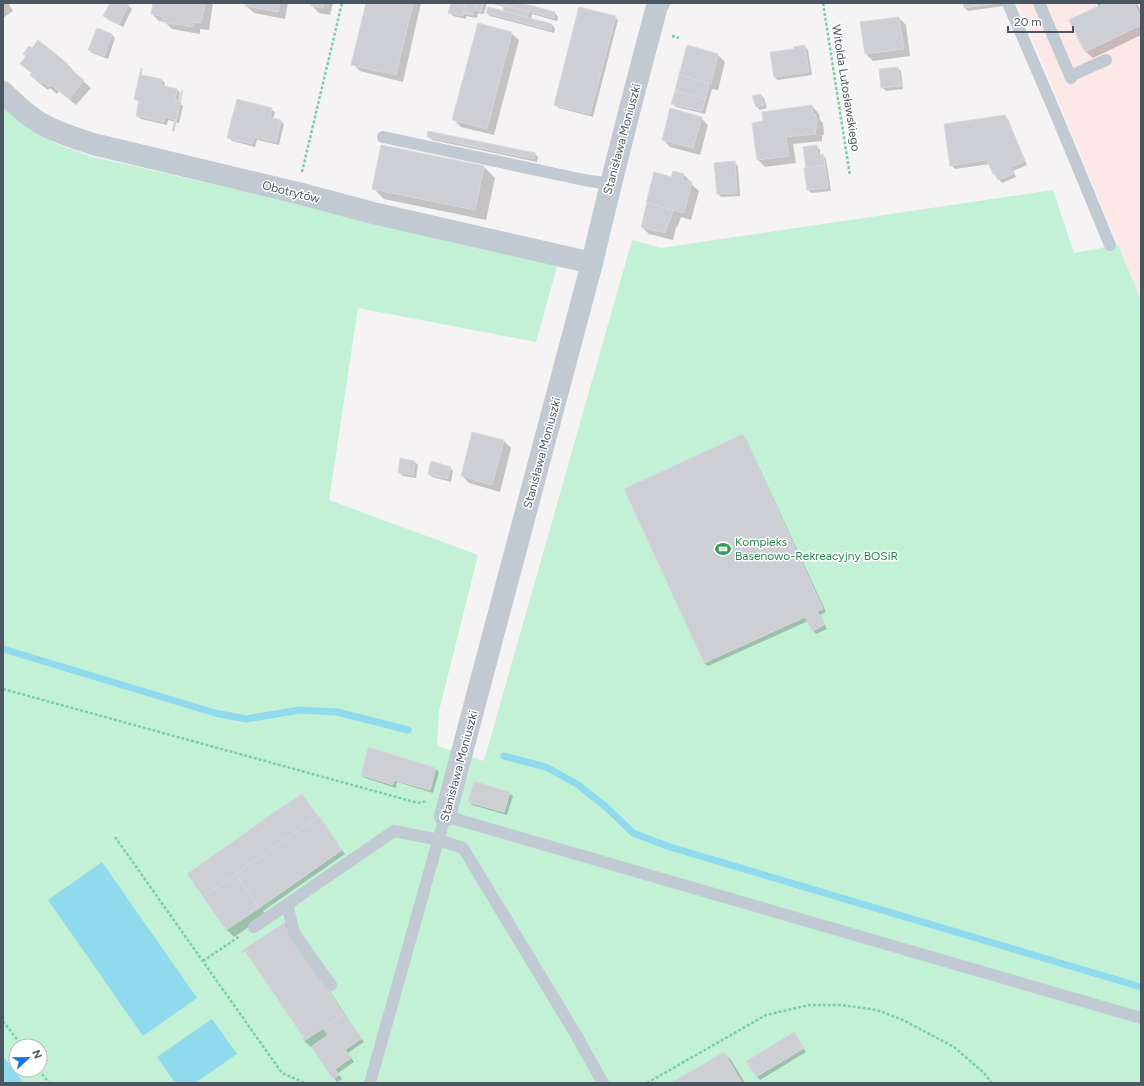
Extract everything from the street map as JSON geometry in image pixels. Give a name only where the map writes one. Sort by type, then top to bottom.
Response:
[{"type":"street","name":"Stanisława Moniuszki","points":[[445,816],[592,263],[610,184],[659,3]]},
{"type":"street","name":"Obotrytów","points":[[3,92],[42,124],[68,136],[373,213],[563,258],[592,263]]},
{"type":"lane","points":[[1008,3],[1110,245]]},
{"type":"lane","points":[[1039,3],[1071,77],[1106,60]]},
{"type":"lane","points":[[383,137],[584,180],[610,184]]},
{"type":"lane","points":[[445,816],[1141,1018]]},
{"type":"lane","name":"Stanisława Moniuszki","points":[[370,1083],[445,816]]},
{"type":"lane","points":[[254,927],[394,831],[439,840],[463,848],[575,1033],[603,1083]]},
{"type":"lane","points":[[287,904],[294,933],[331,985]]},
{"type":"path","points":[[298,193],[342,3]]},
{"type":"path","name":"Witolda Lutosławskiego","points":[[823,3],[850,176]]},
{"type":"path","points":[[3,689],[418,803],[432,799]]},
{"type":"path","points":[[115,837],[282,1073],[305,1083]]},
{"type":"path","points":[[204,961],[254,927]]},
{"type":"path","points":[[647,1083],[766,1015],[809,1005],[841,1005],[877,1010],[903,1020],[954,1047],[983,1072],[992,1083]]},
{"type":"path","points":[[3,1021],[16,1038]]},
{"type":"shaded area","points":[[1018,3],[1141,3],[1141,300],[1118,245]]},
{"type":"green space","points":[[3,106],[18,120],[55,143],[89,156],[558,263],[536,342],[358,308],[329,500],[478,555],[439,711],[437,746],[484,761],[632,240],[661,248],[1053,190],[1074,253],[1118,245],[1141,300],[1141,1083],[24,1083],[20,1078],[48,1078],[48,1038],[8,1038],[8,1062],[3,1056]]},
{"type":"water","points":[[102,862],[197,998],[143,1036],[48,900]]},
{"type":"water","points":[[212,1019],[237,1054],[195,1083],[175,1083],[157,1057]]},
{"type":"water","points":[[3,1056],[8,1062],[8,1078],[20,1078],[24,1083],[3,1083]]},
{"type":"building","points":[[110,3],[129,4],[119,24],[103,16]]},
{"type":"building","points":[[153,3],[205,3],[201,23],[194,22],[193,27],[163,22],[164,17],[151,14]]},
{"type":"building","points":[[246,3],[280,3],[278,12],[245,6]]},
{"type":"building","points":[[312,3],[324,3],[323,8],[311,6]]},
{"type":"building","points":[[366,3],[413,3],[396,75],[351,65]]},
{"type":"building","points":[[451,3],[466,3],[463,16],[448,13]]},
{"type":"building","points":[[466,3],[476,3],[473,15],[463,13]]},
{"type":"building","points":[[476,3],[483,3],[481,12],[475,10]]},
{"type":"building","points":[[495,3],[521,3],[555,12],[554,18]]},
{"type":"building","points":[[963,3],[978,3],[978,6],[964,8]]},
{"type":"building","points":[[978,3],[1001,3],[978,6]]},
{"type":"building","points":[[1105,3],[1134,3],[1141,19],[1141,25],[1085,52],[1069,20]]},
{"type":"building","points":[[504,5],[529,12],[527,17],[503,11]]},
{"type":"building","points":[[488,7],[552,24],[551,30],[486,13]]},
{"type":"building","points":[[579,7],[616,16],[590,114],[554,105]]},
{"type":"building","points":[[899,17],[904,49],[865,54],[860,22]]},
{"type":"building","points":[[478,23],[512,32],[487,129],[452,120]]},
{"type":"building","points":[[97,28],[112,34],[104,56],[88,50]]},
{"type":"building","points":[[38,40],[68,64],[66,66],[84,80],[69,99],[51,85],[49,87],[42,82],[41,84],[30,75],[32,73],[20,64],[26,56],[23,54],[29,46],[32,48]]},
{"type":"building","points":[[687,45],[718,54],[711,84],[679,75]]},
{"type":"building","points":[[805,45],[809,72],[774,77],[770,52],[794,49],[794,47]]},
{"type":"building","points":[[898,67],[901,86],[881,88],[879,69]]},
{"type":"building","points":[[141,68],[141,75],[162,79],[161,85],[177,89],[175,100],[179,101],[183,90],[174,131],[172,131],[175,120],[164,117],[164,122],[136,116],[139,101],[134,99]]},
{"type":"building","points":[[679,75],[709,83],[705,99],[675,91]]},
{"type":"building","points":[[675,91],[705,99],[702,111],[671,104]]},
{"type":"building","points":[[761,94],[764,105],[756,107],[752,96]]},
{"type":"building","points":[[237,99],[272,108],[270,117],[281,120],[276,142],[254,137],[252,144],[227,138]]},
{"type":"building","points":[[812,105],[813,115],[816,114],[816,134],[786,137],[789,156],[757,160],[752,123],[763,121],[762,112]]},
{"type":"building","points":[[670,108],[702,117],[693,148],[662,140]]},
{"type":"building","points":[[1005,115],[1025,161],[1010,167],[1013,174],[998,180],[995,174],[993,174],[987,160],[950,166],[944,124]]},
{"type":"building","points":[[428,131],[535,153],[534,159],[427,137]]},
{"type":"building","points":[[381,145],[484,166],[475,210],[372,189]]},
{"type":"building","points":[[817,145],[818,155],[823,154],[825,165],[806,168],[803,147]]},
{"type":"building","points":[[735,161],[737,193],[717,194],[714,163]]},
{"type":"building","points":[[825,165],[828,188],[807,190],[804,168]]},
{"type":"building","points":[[673,171],[684,174],[682,180],[692,182],[684,213],[646,203],[654,172],[671,177]]},
{"type":"building","points":[[647,203],[673,210],[665,233],[641,227]]},
{"type":"building","points":[[472,432],[504,440],[492,485],[461,476]]},
{"type":"building","name":"Kompleks Basenowo-Rekreacyjny BOSiR","points":[[743,434],[823,609],[817,611],[824,625],[812,631],[805,617],[704,663],[624,489]]},
{"type":"building","points":[[400,458],[415,461],[413,475],[398,473]]},
{"type":"building","points":[[431,461],[451,467],[447,479],[428,474]]},
{"type":"building","points":[[368,747],[436,768],[430,790],[394,780],[393,785],[361,775]]},
{"type":"building","points":[[474,781],[510,792],[504,812],[468,802]]},
{"type":"building","points":[[302,794],[319,817],[203,897],[187,874]]},
{"type":"building","points":[[319,816],[342,850],[259,908],[236,874]]},
{"type":"building","points":[[236,874],[259,908],[226,930],[203,897]]},
{"type":"building","points":[[285,922],[286,923],[284,925],[344,1014],[304,1041],[302,1039],[304,1038],[245,951],[242,953],[241,951]]},
{"type":"building","points":[[344,1014],[362,1038],[345,1050],[351,1058],[335,1069],[339,1075],[333,1079],[311,1047],[328,1035],[323,1028]]},
{"type":"building","points":[[794,1032],[804,1048],[756,1077],[746,1061]]},
{"type":"building","points":[[724,1052],[742,1083],[671,1083]]},
{"type":"waterway","points":[[3,649],[215,713],[246,719],[300,710],[337,712],[408,730]]},
{"type":"waterway","points":[[504,756],[546,767],[577,784],[606,807],[633,833],[670,847],[1141,987]]},
{"type":"place","name":"Kompleks Basenowo-Rekreacyjny BOSiR","points":[[723,549]]}]
